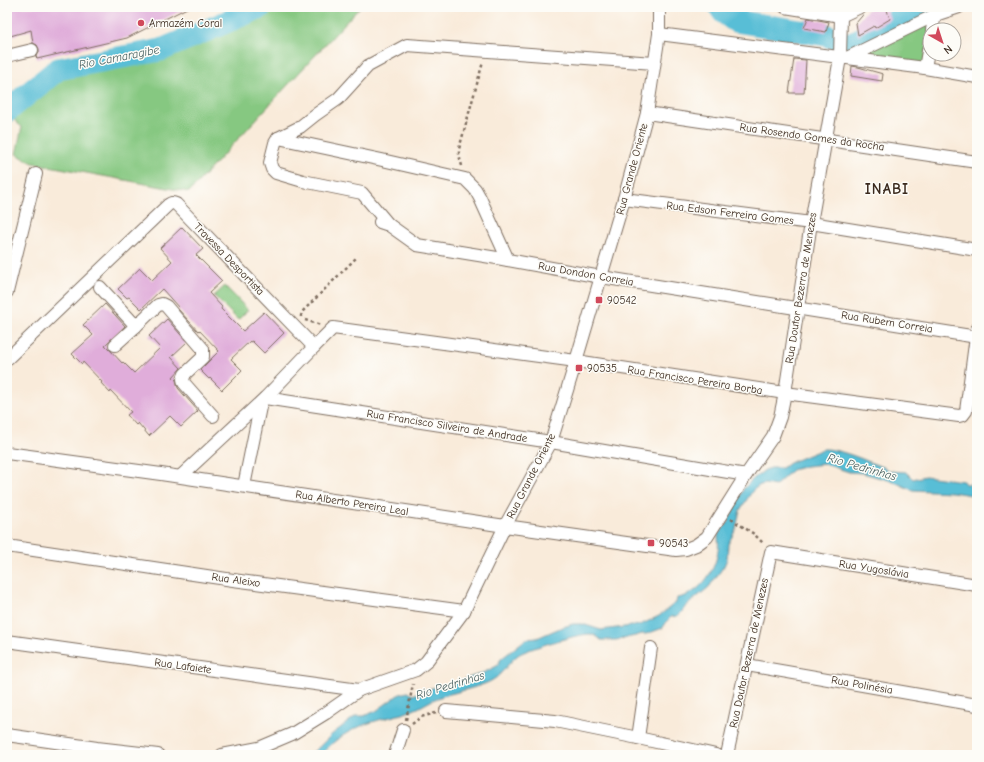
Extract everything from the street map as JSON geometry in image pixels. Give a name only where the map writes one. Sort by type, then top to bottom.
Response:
[{"type":"street","name":"Rua Grande Oriente","points":[[222,755],[259,748],[292,734],[359,690],[416,670],[426,662],[464,611],[505,526],[550,442],[576,361],[624,199],[647,113],[659,34],[659,7]]},
{"type":"street","points":[[785,7],[842,12],[860,7]]},
{"type":"street","points":[[842,50],[959,7]]},
{"type":"street","name":"Rua Doutor Bezerra de Menezes","points":[[696,545],[707,537],[746,475],[773,436],[780,418],[811,224],[842,50],[842,12]]},
{"type":"street","points":[[934,22],[935,15]]},
{"type":"street","points":[[659,34],[842,50],[925,68],[977,77]]},
{"type":"street","points":[[278,138],[300,127],[338,99],[368,66],[407,44],[654,63]]},
{"type":"street","points":[[7,56],[32,50]]},
{"type":"street","points":[[925,68],[926,62]]},
{"type":"street","name":"Rua Rosendo Gomes da Rocha","points":[[647,113],[977,162]]},
{"type":"street","points":[[278,138],[466,179],[475,189],[480,198],[508,260]]},
{"type":"street","name":"Rua Dondon Correia","points":[[278,138],[275,143],[270,163],[272,169],[276,173],[303,181],[362,193],[384,224],[417,245],[601,277],[798,308]]},
{"type":"street","points":[[7,292],[36,174]]},
{"type":"street","name":"Rua Edson Ferreira Gomes","points":[[624,199],[811,224],[977,250]]},
{"type":"street","name":"Travessa Desportista","points":[[7,359],[170,203],[178,205],[314,346]]},
{"type":"street","points":[[100,287],[136,326]]},
{"type":"street","points":[[115,344],[158,305],[164,304],[202,347],[204,352],[203,357],[185,374],[183,381],[213,416]]},
{"type":"street","name":"Rua Rubem Correia","points":[[798,308],[977,334]]},
{"type":"street","points":[[181,476],[263,400],[333,328]]},
{"type":"street","name":"Rua Francisco Pereira Borba","points":[[333,328],[576,361],[785,393],[959,416],[964,415],[966,411],[977,334]]},
{"type":"street","points":[[244,486],[263,400]]},
{"type":"street","name":"Rua Francisco Silveira de Andrade","points":[[263,400],[550,442],[746,475]]},
{"type":"street","name":"Rua Alberto Pereira Leal","points":[[7,453],[163,468],[181,476],[505,526],[676,550],[686,549],[696,545]]},
{"type":"street","name":"Rua Aleixo","points":[[7,546],[241,581],[464,611]]},
{"type":"street","name":"Rua Doutor Bezerra de Menezes","points":[[727,754],[771,552]]},
{"type":"street","name":"Rua Yugoslávia","points":[[771,552],[977,585]]},
{"type":"street","name":"Rua Lafaiete","points":[[7,640],[359,690]]},
{"type":"street","points":[[638,738],[651,648]]},
{"type":"street","name":"Rua Polinésia","points":[[747,665],[977,705]]},
{"type":"street","points":[[446,710],[555,721],[727,754]]},
{"type":"street","points":[[395,755],[404,727]]},
{"type":"street","points":[[7,735],[158,755]]},
{"type":"path","points":[[466,179],[459,155],[459,149],[487,50]]},
{"type":"path","points":[[333,328],[303,319],[301,316],[302,312],[356,258]]},
{"type":"path","points":[[729,518],[762,541]]},
{"type":"path","points":[[404,727],[411,697]]},
{"type":"path","points":[[404,727],[421,717],[446,710]]},
{"type":"green space","points":[[261,7],[360,7],[189,192],[33,163],[16,154],[22,127],[7,111],[58,69],[161,50]]},
{"type":"green space","points":[[935,15],[934,22],[922,22],[922,62],[926,62],[925,68],[847,58]]},
{"type":"green space","points":[[225,286],[248,310],[238,320],[214,296]]},
{"type":"water","name":"Rio Pedrinhas","points":[[823,449],[848,454],[891,471],[906,472],[913,479],[925,476],[963,481],[965,484],[970,484],[977,481],[977,491],[972,495],[952,492],[912,490],[892,481],[863,473],[849,472],[825,464],[806,466],[792,470],[775,486],[765,484],[760,485],[753,490],[740,510],[736,529],[728,544],[727,559],[724,566],[709,587],[685,607],[681,613],[677,616],[671,617],[664,624],[663,628],[646,634],[616,640],[601,640],[592,634],[585,634],[542,645],[518,655],[499,675],[489,682],[442,696],[408,712],[362,725],[337,740],[321,755],[309,755],[331,735],[356,716],[364,716],[376,711],[403,693],[408,692],[413,695],[424,690],[457,682],[485,672],[497,666],[501,659],[526,639],[537,638],[573,624],[582,624],[601,630],[640,625],[659,616],[676,603],[677,598],[685,596],[699,587],[710,574],[717,558],[718,534],[727,524],[744,488],[765,470],[771,468],[782,468],[789,463]]},
{"type":"building","points":[[7,7],[189,7],[127,38],[37,59],[36,56],[39,49],[37,45],[33,43],[31,30],[7,37]]},
{"type":"building","points":[[874,7],[886,7],[890,19],[875,28],[874,26],[858,35],[856,23],[867,10]]},
{"type":"building","points":[[808,18],[829,22],[826,32],[804,28]]},
{"type":"building","points":[[794,59],[806,60],[804,93],[789,93]]},
{"type":"building","points":[[852,66],[883,74],[882,81],[851,76]]},
{"type":"building","points":[[182,227],[203,249],[196,255],[222,281],[209,293],[222,307],[221,309],[243,331],[264,312],[284,333],[264,353],[252,341],[250,341],[231,359],[242,370],[222,390],[200,370],[219,351],[199,330],[198,331],[162,289],[141,309],[118,289],[140,268],[152,280],[172,261],[160,248]]},
{"type":"building","points":[[105,304],[125,326],[105,345],[134,373],[160,348],[149,336],[167,319],[187,342],[171,357],[181,368],[173,377],[176,380],[178,388],[198,411],[181,427],[170,416],[149,436],[138,423],[136,425],[127,415],[131,412],[111,391],[110,393],[83,362],[82,364],[72,354],[93,335],[83,325]]},
{"type":"waterway","name":"Rio Camaragibe","points":[[7,111],[58,69],[161,50],[261,7]]},
{"type":"waterway","name":"Rio Camaragibe","points":[[720,7],[724,13],[735,21],[826,35],[849,45],[921,7]]},
{"type":"place","name":"Armazém Coral","points":[[141,23]]},
{"type":"place","name":"90542","points":[[599,300]]},
{"type":"place","name":"90535","points":[[579,368]]},
{"type":"place","name":"90543","points":[[651,543]]},
{"type":"district","name":"INABI","points":[[887,189]]}]
